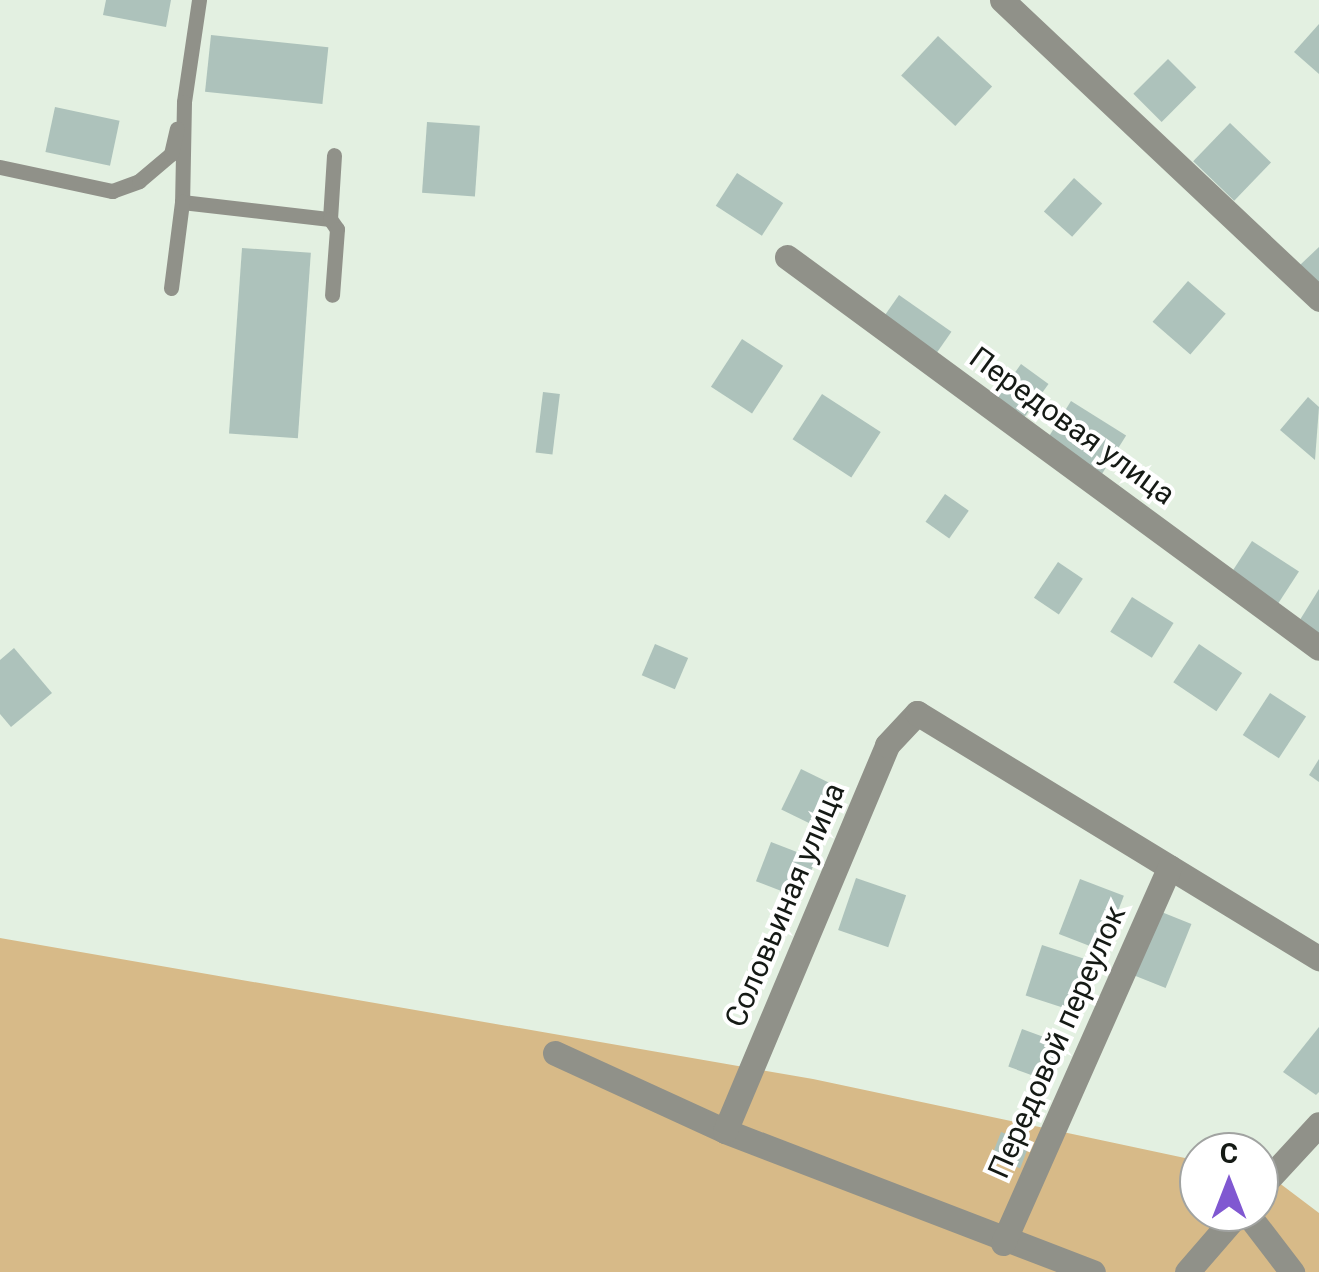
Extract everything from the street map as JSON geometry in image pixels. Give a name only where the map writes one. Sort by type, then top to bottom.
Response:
[{"type":"street","points":[[1002,0],[1319,299]]},
{"type":"street","name":"Передовая улица","points":[[787,257],[1319,648]]},
{"type":"street","name":"Соловьиная улица","points":[[725,1131],[887,745],[917,713],[1170,867]]},
{"type":"street","points":[[1170,867],[1319,958]]},
{"type":"street","name":"Передовой переулок","points":[[1003,1243],[1170,867]]},
{"type":"street","points":[[555,1053],[725,1131],[1003,1243],[1093,1272]]},
{"type":"street","points":[[1279,1167],[1319,1124]]},
{"type":"street","points":[[1187,1272],[1224,1232]]},
{"type":"street","points":[[1259,1232],[1292,1272]]},
{"type":"lane","points":[[0,167],[112,191],[138,181],[170,154],[184,102],[200,0]]},
{"type":"lane","points":[[170,288],[182,202],[184,102]]},
{"type":"lane","points":[[332,295],[336,229],[330,219],[334,155]]},
{"type":"lane","points":[[182,202],[330,219]]},
{"type":"shaded area","points":[[0,938],[813,1079],[1179,1157],[1179,1232],[1279,1232],[1279,1183],[1319,1213],[1319,1272],[0,1272]]},
{"type":"building","points":[[106,0],[171,0],[166,27],[103,15]]},
{"type":"building","points":[[1319,24],[1319,74],[1294,52]]},
{"type":"building","points":[[211,35],[328,47],[322,104],[205,92]]},
{"type":"building","points":[[938,36],[992,86],[955,126],[901,75]]},
{"type":"building","points":[[1168,59],[1196,87],[1162,122],[1133,94]]},
{"type":"building","points":[[55,107],[120,121],[110,166],[45,152]]},
{"type":"building","points":[[427,122],[480,126],[475,197],[422,193]]},
{"type":"building","points":[[1230,123],[1271,163],[1234,201],[1193,161]]},
{"type":"building","points":[[737,173],[783,203],[762,236],[716,206]]},
{"type":"building","points":[[1074,178],[1102,203],[1072,237],[1044,211]]},
{"type":"building","points":[[1319,247],[1319,286],[1300,265]]},
{"type":"building","points":[[242,248],[311,253],[298,438],[229,434]]},
{"type":"building","points":[[1188,281],[1226,314],[1190,355],[1153,322]]},
{"type":"building","points":[[899,295],[951,332],[935,355],[883,318]]},
{"type":"building","points":[[742,339],[783,366],[752,413],[711,387]]},
{"type":"building","points":[[1021,364],[1049,384],[1024,418],[996,398]]},
{"type":"building","points":[[543,392],[560,394],[552,455],[536,453]]},
{"type":"building","points":[[822,394],[881,432],[851,477],[793,439]]},
{"type":"building","points":[[1308,397],[1319,407],[1315,460],[1280,430]]},
{"type":"building","points":[[1071,401],[1126,435],[1102,474],[1047,439]]},
{"type":"building","points":[[945,494],[969,511],[949,538],[925,522]]},
{"type":"building","points":[[1252,541],[1299,571],[1277,605],[1230,575]]},
{"type":"building","points":[[1058,562],[1083,579],[1059,614],[1034,598]]},
{"type":"building","points":[[1319,589],[1319,636],[1298,623]]},
{"type":"building","points":[[1132,597],[1174,623],[1152,658],[1110,632]]},
{"type":"building","points":[[655,644],[688,658],[675,689],[642,675]]},
{"type":"building","points":[[1199,644],[1242,673],[1216,711],[1173,682]]},
{"type":"building","points":[[14,648],[52,693],[11,727],[0,714],[0,660]]},
{"type":"building","points":[[1270,693],[1306,716],[1279,758],[1243,735]]},
{"type":"building","points":[[1319,759],[1319,782],[1309,775]]},
{"type":"building","points":[[801,769],[845,790],[825,831],[781,809]]},
{"type":"building","points":[[771,842],[816,859],[801,898],[756,881]]},
{"type":"building","points":[[856,878],[906,895],[888,947],[838,930]]},
{"type":"building","points":[[1080,879],[1124,896],[1103,951],[1059,934]]},
{"type":"building","points":[[1159,911],[1191,924],[1166,988],[1133,975]]},
{"type":"building","points":[[1042,945],[1098,963],[1082,1014],[1026,995]]},
{"type":"building","points":[[1319,1027],[1319,1092],[1316,1095],[1283,1072]]},
{"type":"building","points":[[1022,1029],[1064,1044],[1051,1082],[1008,1067]]},
{"type":"building","points":[[1001,1132],[1030,1143],[1020,1168],[991,1157]]}]
